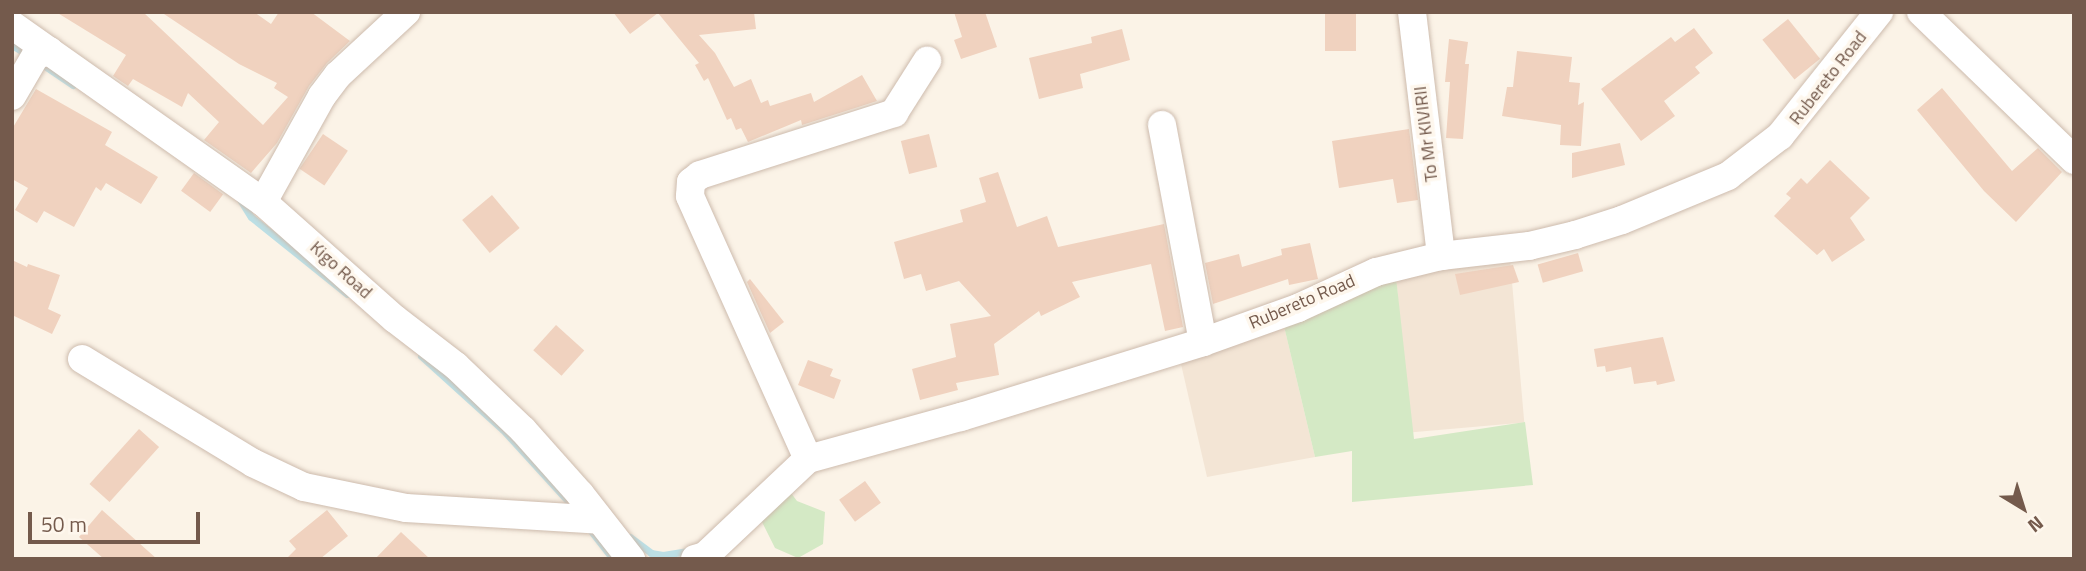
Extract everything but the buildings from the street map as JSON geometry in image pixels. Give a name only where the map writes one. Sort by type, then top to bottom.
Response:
[{"type":"street","points":[[263,202],[322,96],[338,75],[406,12]]},
{"type":"street","name":"To Mr KIVIRII","points":[[1412,12],[1441,256]]},
{"type":"street","name":"Rubereto Road","points":[[701,558],[808,459],[961,417],[1203,342],[1298,308],[1376,272],[1441,256],[1529,246],[1575,235],[1622,220],[1728,176],[1780,136],[1879,12]]},
{"type":"street","points":[[1922,12],[2074,160]]},
{"type":"street","name":"Kigo Road","points":[[12,25],[263,202],[395,319],[485,393],[523,430],[631,559]]},
{"type":"street","points":[[12,96],[36,55],[49,51]]},
{"type":"street","points":[[808,459],[690,196],[691,182],[700,175],[894,113],[927,61]]},
{"type":"street","points":[[1162,125],[1203,342]]},
{"type":"street","points":[[82,359],[253,463],[304,487],[406,508],[600,520]]},
{"type":"shaded area","points":[[1510,259],[1524,422],[1410,432],[1395,269]]},
{"type":"shaded area","points":[[1283,322],[1315,457],[1207,477],[1181,364]]},
{"type":"green space","points":[[1396,277],[1414,439],[1525,422],[1533,485],[1352,502],[1352,451],[1315,457],[1283,322]]},
{"type":"green space","points":[[788,489],[797,501],[825,512],[823,544],[798,558],[775,548],[759,516]]},
{"type":"waterway","points":[[12,45],[29,56]]},
{"type":"waterway","points":[[39,62],[73,85]]},
{"type":"waterway","points":[[239,198],[251,217],[347,294]]},
{"type":"waterway","points":[[421,356],[503,430],[567,500]]},
{"type":"waterway","points":[[588,527],[613,559]]},
{"type":"waterway","points":[[630,537],[651,553],[663,555],[693,550]]}]
